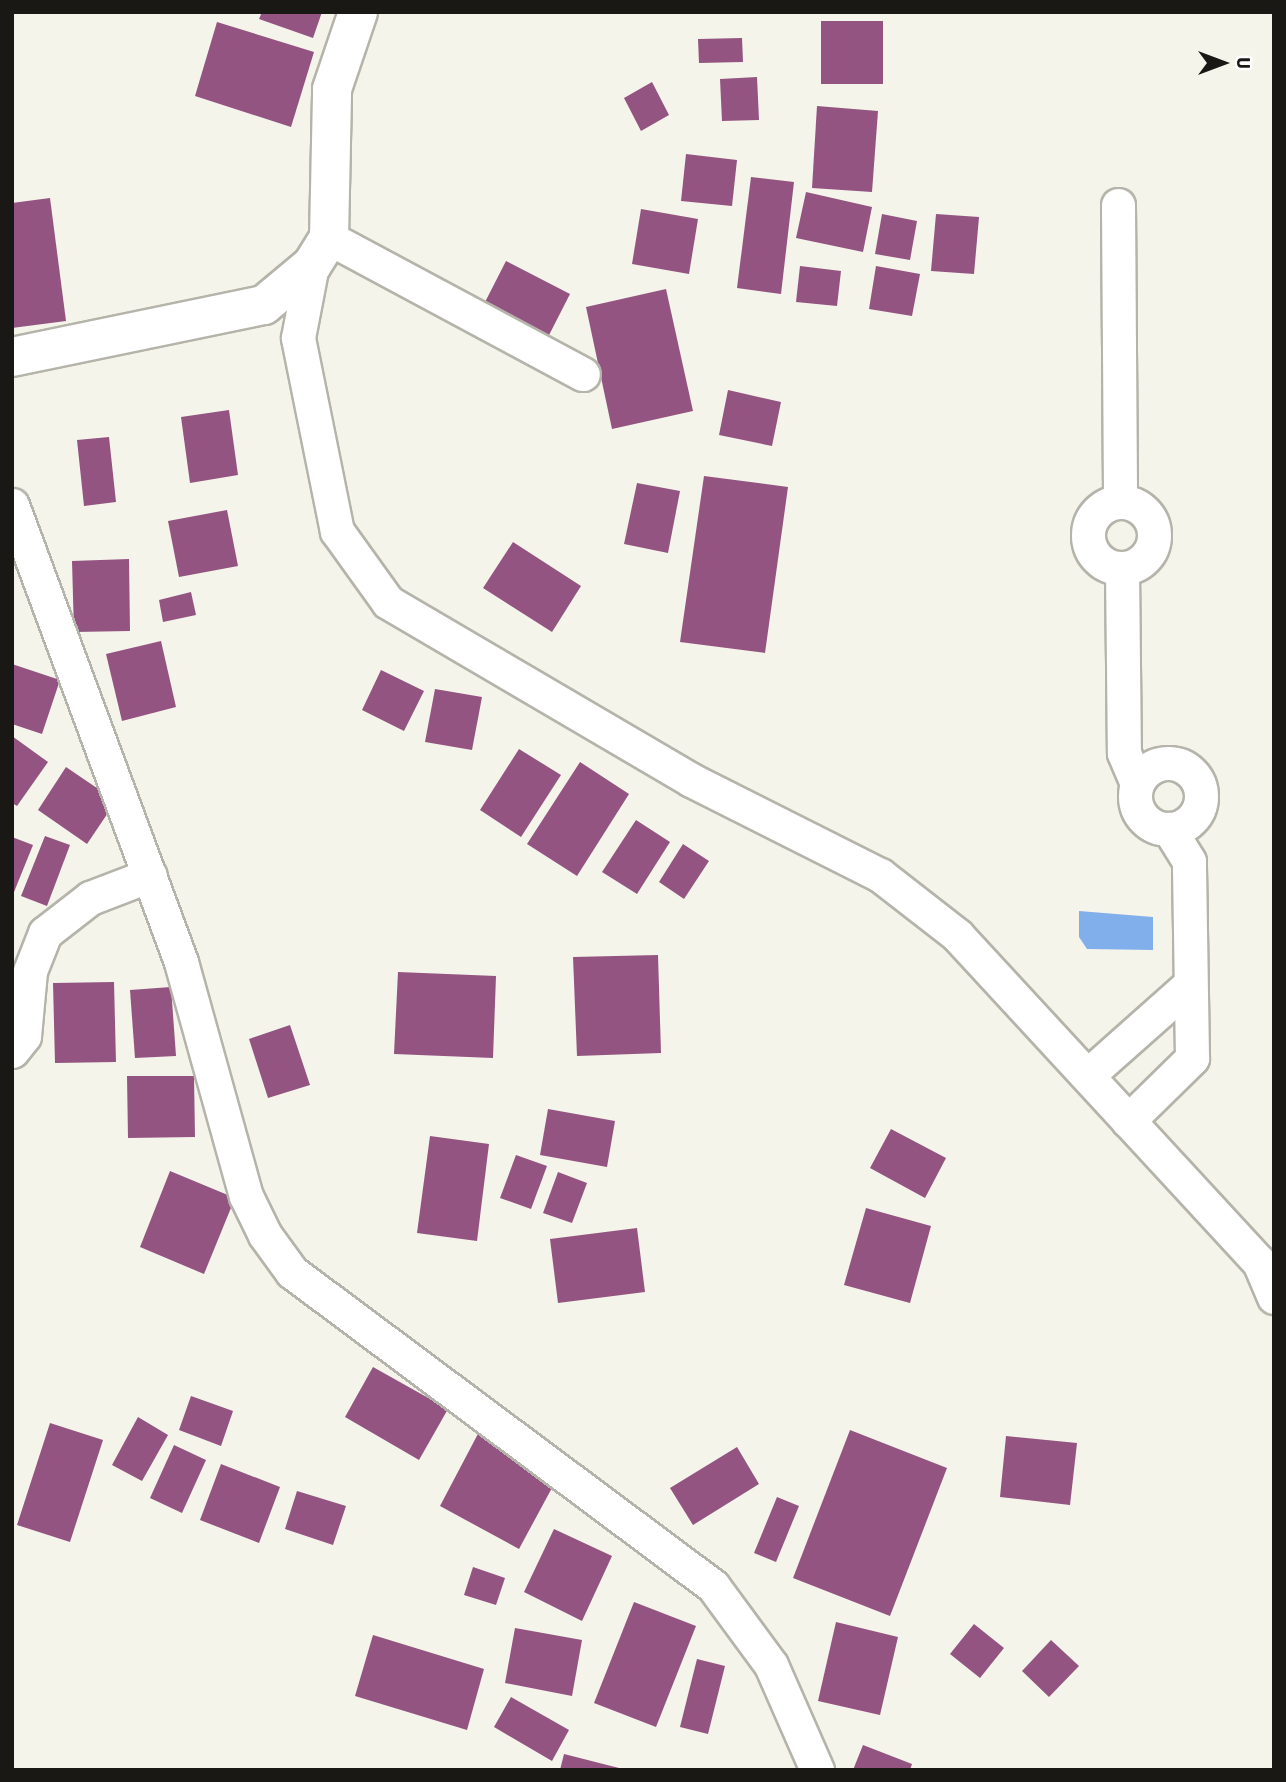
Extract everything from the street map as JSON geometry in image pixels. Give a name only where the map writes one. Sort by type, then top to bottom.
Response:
[{"type":"main road","points":[[12,357],[264,304],[320,251],[332,89],[358,12]]},
{"type":"street","points":[[1118,205],[1121,502]]},
{"type":"street","points":[[583,374],[320,251],[299,338],[337,531],[388,602],[691,780],[880,875],[957,935],[1089,1074],[1128,1121],[1259,1262],[1274,1297]]},
{"type":"street","points":[[1121,502],[1144,511],[1154,535],[1145,559],[1122,569],[1098,559],[1088,536],[1097,512],[1121,502]]},
{"type":"street","points":[[16,531],[150,875],[246,1196],[292,1272],[713,1586],[771,1665],[817,1770]]},
{"type":"street","points":[[1122,569],[1124,753],[1137,783],[1138,809],[1169,829],[1189,861],[1188,986],[1192,1058],[1128,1121]]},
{"type":"street","points":[[1137,783],[1155,765],[1168,762],[1180,764],[1198,782],[1199,808],[1181,826],[1169,829]]},
{"type":"street","points":[[12,1051],[24,1036],[30,971],[45,933],[90,898],[150,875]]},
{"type":"street","points":[[1089,1074],[1188,986]]},
{"type":"water","points":[[1079,911],[1153,917],[1153,950],[1087,949],[1079,937]]},
{"type":"building","points":[[262,12],[322,12],[313,38],[259,19]]},
{"type":"building","points":[[821,21],[883,21],[883,84],[821,84]]},
{"type":"building","points":[[217,22],[314,52],[291,127],[195,96]]},
{"type":"building","points":[[742,38],[743,62],[699,63],[698,39]]},
{"type":"building","points":[[757,77],[759,120],[722,121],[720,79]]},
{"type":"building","points":[[652,82],[669,115],[641,131],[624,98]]},
{"type":"building","points":[[817,106],[878,111],[872,192],[812,188]]},
{"type":"building","points":[[686,154],[737,160],[732,206],[681,201]]},
{"type":"building","points":[[751,177],[794,182],[781,294],[737,288]]},
{"type":"building","points":[[806,192],[872,207],[863,252],[796,238]]},
{"type":"building","points":[[50,198],[66,321],[12,328],[12,203]]},
{"type":"building","points":[[641,209],[698,219],[689,274],[632,264]]},
{"type":"building","points":[[882,214],[917,221],[910,260],[875,254]]},
{"type":"building","points":[[936,214],[979,217],[974,274],[931,271]]},
{"type":"building","points":[[506,261],[570,294],[547,339],[483,306]]},
{"type":"building","points":[[800,266],[841,271],[837,306],[796,302]]},
{"type":"building","points":[[876,266],[920,274],[912,316],[869,309]]},
{"type":"building","points":[[666,289],[693,411],[612,429],[586,307]]},
{"type":"building","points":[[728,390],[781,402],[772,446],[719,435]]},
{"type":"building","points":[[229,410],[238,475],[190,483],[181,417]]},
{"type":"building","points":[[109,437],[116,502],[84,506],[77,440]]},
{"type":"building","points":[[704,476],[788,487],[765,653],[680,642]]},
{"type":"building","points":[[637,483],[680,491],[668,553],[624,544]]},
{"type":"building","points":[[227,510],[238,566],[179,577],[168,521]]},
{"type":"building","points":[[513,542],[581,586],[552,632],[483,588]]},
{"type":"building","points":[[129,559],[130,631],[74,632],[72,561]]},
{"type":"building","points":[[191,592],[196,615],[163,622],[159,600]]},
{"type":"building","points":[[161,641],[176,707],[122,721],[106,654]]},
{"type":"building","points":[[12,664],[60,680],[42,734],[12,724]]},
{"type":"building","points":[[381,670],[424,691],[404,731],[362,710]]},
{"type":"building","points":[[435,689],[482,697],[472,750],[425,742]]},
{"type":"building","points":[[12,736],[48,762],[17,806],[12,803]]},
{"type":"building","points":[[519,749],[561,775],[521,837],[480,810]]},
{"type":"building","points":[[580,762],[629,794],[577,876],[527,844]]},
{"type":"building","points":[[66,767],[116,801],[87,844],[38,810]]},
{"type":"building","points":[[636,820],[670,842],[637,894],[602,872]]},
{"type":"building","points":[[45,836],[70,845],[47,906],[21,896]]},
{"type":"building","points":[[12,837],[33,845],[12,897]]},
{"type":"building","points":[[683,844],[709,861],[684,899],[659,882]]},
{"type":"building","points":[[658,955],[661,1053],[577,1056],[573,957]]},
{"type":"building","points":[[398,972],[496,976],[493,1058],[394,1054]]},
{"type":"building","points":[[114,982],[116,1062],[55,1063],[53,983]]},
{"type":"building","points":[[171,987],[176,1056],[135,1058],[130,990]]},
{"type":"building","points":[[290,1025],[310,1085],[268,1098],[249,1039]]},
{"type":"building","points":[[127,1076],[194,1076],[195,1137],[128,1138]]},
{"type":"building","points":[[548,1109],[615,1121],[607,1167],[540,1155]]},
{"type":"building","points":[[891,1129],[946,1158],[925,1198],[870,1168]]},
{"type":"building","points":[[430,1136],[489,1144],[477,1241],[417,1233]]},
{"type":"building","points":[[516,1155],[547,1166],[531,1209],[500,1198]]},
{"type":"building","points":[[170,1171],[235,1198],[204,1274],[140,1247]]},
{"type":"building","points":[[558,1172],[587,1183],[572,1223],[543,1213]]},
{"type":"building","points":[[866,1208],[931,1226],[910,1303],[844,1285]]},
{"type":"building","points":[[637,1228],[645,1292],[558,1303],[550,1239]]},
{"type":"building","points":[[373,1367],[448,1409],[419,1460],[345,1417]]},
{"type":"building","points":[[191,1396],[233,1411],[221,1446],[179,1430]]},
{"type":"building","points":[[138,1417],[168,1435],[142,1481],[112,1465]]},
{"type":"building","points":[[50,1423],[103,1440],[70,1542],[17,1525]]},
{"type":"building","points":[[480,1430],[560,1473],[519,1549],[440,1506]]},
{"type":"building","points":[[850,1430],[947,1468],[890,1616],[793,1578]]},
{"type":"building","points":[[1006,1436],[1077,1443],[1070,1505],[1000,1497]]},
{"type":"building","points":[[174,1445],[206,1460],[182,1513],[150,1498]]},
{"type":"building","points":[[737,1447],[759,1484],[693,1525],[670,1488]]},
{"type":"building","points":[[221,1464],[280,1487],[259,1543],[200,1520]]},
{"type":"building","points":[[297,1491],[346,1506],[333,1545],[285,1529]]},
{"type":"building","points":[[777,1497],[799,1506],[776,1562],[754,1553]]},
{"type":"building","points":[[554,1529],[612,1556],[582,1621],[524,1592]]},
{"type":"building","points":[[473,1567],[505,1578],[496,1605],[464,1595]]},
{"type":"building","points":[[634,1602],[696,1626],[656,1727],[594,1703]]},
{"type":"building","points":[[836,1622],[898,1637],[880,1715],[818,1701]]},
{"type":"building","points":[[974,1624],[1004,1648],[980,1678],[950,1654]]},
{"type":"building","points":[[515,1628],[582,1640],[572,1696],[505,1683]]},
{"type":"building","points":[[373,1635],[484,1669],[467,1730],[355,1696]]},
{"type":"building","points":[[1051,1640],[1079,1666],[1049,1697],[1022,1671]]},
{"type":"building","points":[[697,1659],[725,1666],[708,1734],[680,1727]]},
{"type":"building","points":[[511,1697],[569,1730],[552,1761],[494,1727]]},
{"type":"building","points":[[863,1745],[912,1764],[910,1770],[853,1770]]},
{"type":"building","points":[[564,1754],[623,1769],[623,1770],[560,1770]]}]
